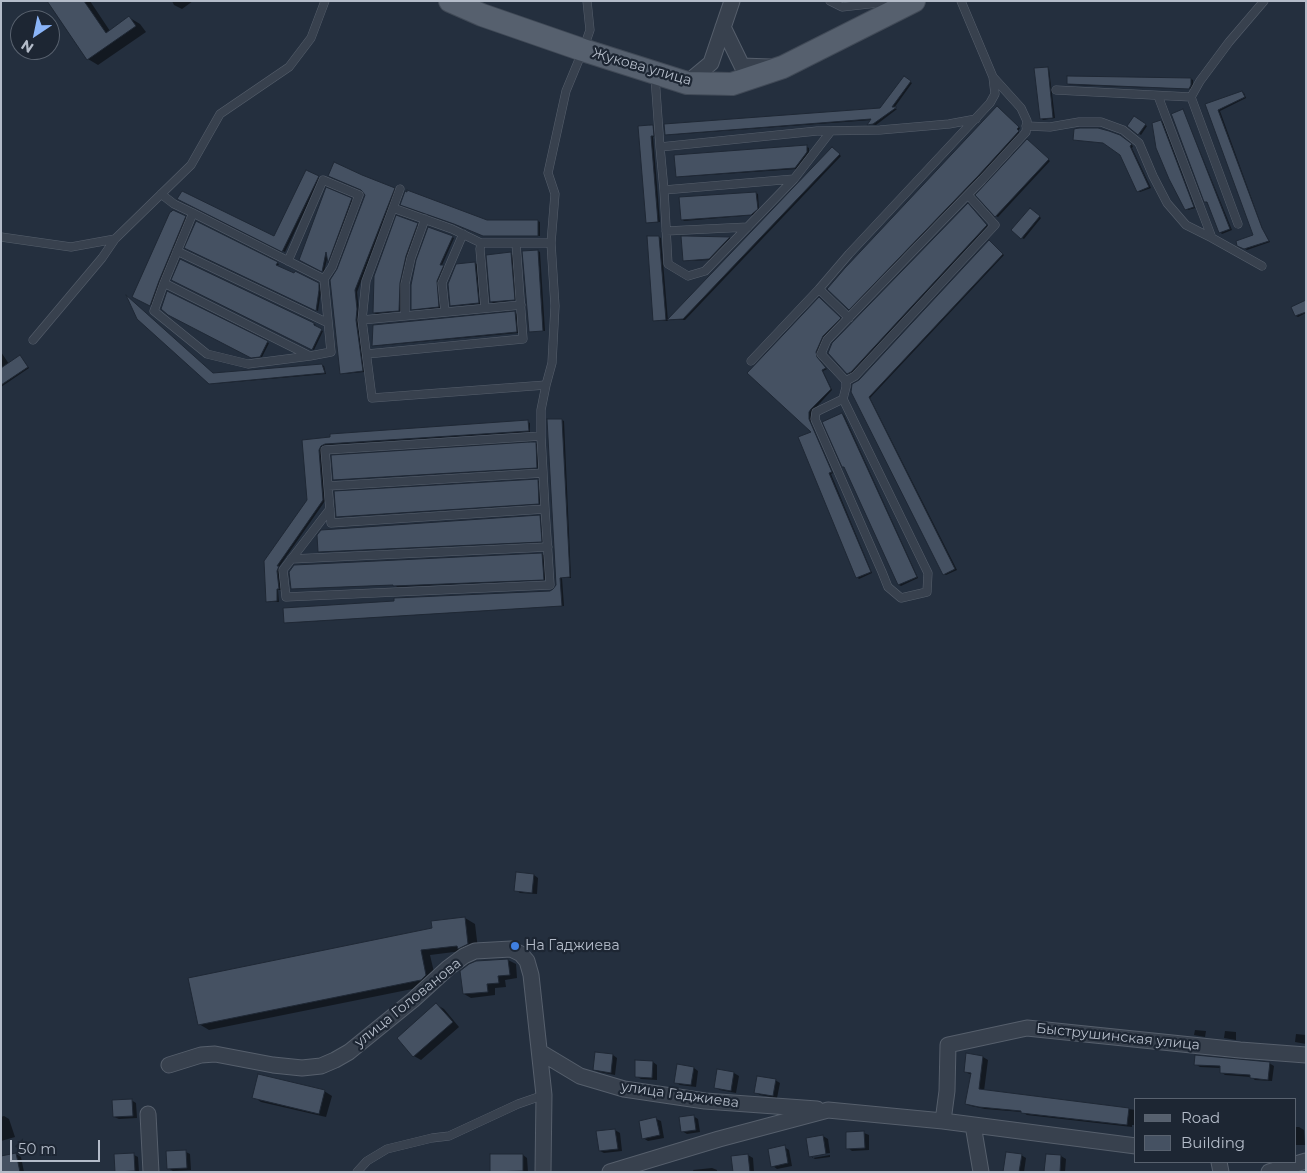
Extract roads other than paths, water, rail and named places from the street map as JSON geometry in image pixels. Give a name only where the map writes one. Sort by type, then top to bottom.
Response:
[{"type":"main road","name":"Жукова улица","points":[[450,1],[482,15],[583,50],[687,83],[732,84],[783,68],[914,1]]},
{"type":"street","points":[[687,83],[711,63],[732,1]]},
{"type":"street","points":[[724,27],[742,66],[783,68]]},
{"type":"street","name":"улица Голованова","points":[[169,1065],[215,1054],[273,1065],[302,1068],[321,1066],[349,1052],[464,956],[475,951],[511,949],[521,954],[527,961],[531,975],[544,1095],[542,1172]]},
{"type":"street","name":"Быструшинская улица","points":[[943,1121],[947,1091],[948,1045],[1027,1028],[1240,1050],[1306,1054]]},
{"type":"street","name":"улица Гаджиева","points":[[540,1052],[580,1076],[624,1089],[706,1101],[943,1121],[1134,1146]]},
{"type":"street","name":"улица Гаджиева","points":[[610,1172],[719,1139],[828,1110]]},
{"type":"street","points":[[148,1114],[151,1172]]},
{"type":"street","points":[[973,1125],[981,1172]]},
{"type":"street","points":[[1269,1172],[1306,1161]]},
{"type":"lane","points":[[33,340],[102,258],[114,238],[191,165],[220,114],[289,67],[311,38],[326,1]]},
{"type":"lane","points":[[330,509],[283,570],[286,597],[550,585],[540,436],[541,410],[552,363],[555,306],[551,243],[555,194],[548,174],[566,91],[590,30],[587,1]]},
{"type":"lane","points":[[830,1],[842,7],[894,1]]},
{"type":"lane","points":[[843,399],[816,412],[815,419],[888,587],[901,598],[927,592],[928,573],[843,399],[846,381],[821,354],[827,340],[968,195],[1026,132],[1027,121],[1021,108],[994,77],[961,1]]},
{"type":"lane","points":[[1238,224],[1191,97],[1217,58],[1264,1]]},
{"type":"lane","points":[[655,73],[668,264],[688,276],[705,271],[794,179],[831,131]]},
{"type":"lane","points":[[751,361],[990,103],[995,94],[994,77]]},
{"type":"lane","points":[[1056,90],[1191,97]]},
{"type":"lane","points":[[1158,96],[1212,238]]},
{"type":"lane","points":[[660,147],[817,131],[880,130],[949,124],[976,119]]},
{"type":"lane","points":[[1026,126],[1050,127],[1079,122],[1101,122],[1123,130],[1139,143],[1167,203],[1186,224],[1262,266]]},
{"type":"lane","points":[[664,190],[794,179]]},
{"type":"lane","points":[[193,214],[154,311],[207,354],[248,364],[331,352],[324,279],[332,267],[359,195],[323,180],[288,261]]},
{"type":"lane","points":[[400,189],[366,281],[362,320],[372,398],[546,385]]},
{"type":"lane","points":[[161,194],[174,204],[193,214],[324,279]]},
{"type":"lane","points":[[846,381],[854,376],[996,225],[968,195]]},
{"type":"lane","points":[[393,208],[463,234],[481,243],[551,243]]},
{"type":"lane","points":[[406,316],[405,284],[411,258],[425,219]]},
{"type":"lane","points":[[666,231],[748,227]]},
{"type":"lane","points":[[445,312],[442,283],[463,234]]},
{"type":"lane","points":[[1,237],[71,247],[114,238]]},
{"type":"lane","points":[[481,243],[485,308]]},
{"type":"lane","points":[[367,354],[523,339],[516,243]]},
{"type":"lane","points":[[177,251],[328,323]]},
{"type":"lane","points":[[164,283],[310,356]]},
{"type":"lane","points":[[819,289],[849,318]]},
{"type":"lane","points":[[362,320],[521,304]]},
{"type":"lane","points":[[540,436],[325,450],[331,522],[545,509]]},
{"type":"lane","points":[[328,486],[543,473]]},
{"type":"lane","points":[[291,559],[548,547]]},
{"type":"lane","points":[[357,1172],[367,1160],[387,1149],[432,1138],[449,1136],[518,1104],[544,1095]]},
{"type":"place","name":"На Гаджиева","points":[[515,946]]}]
